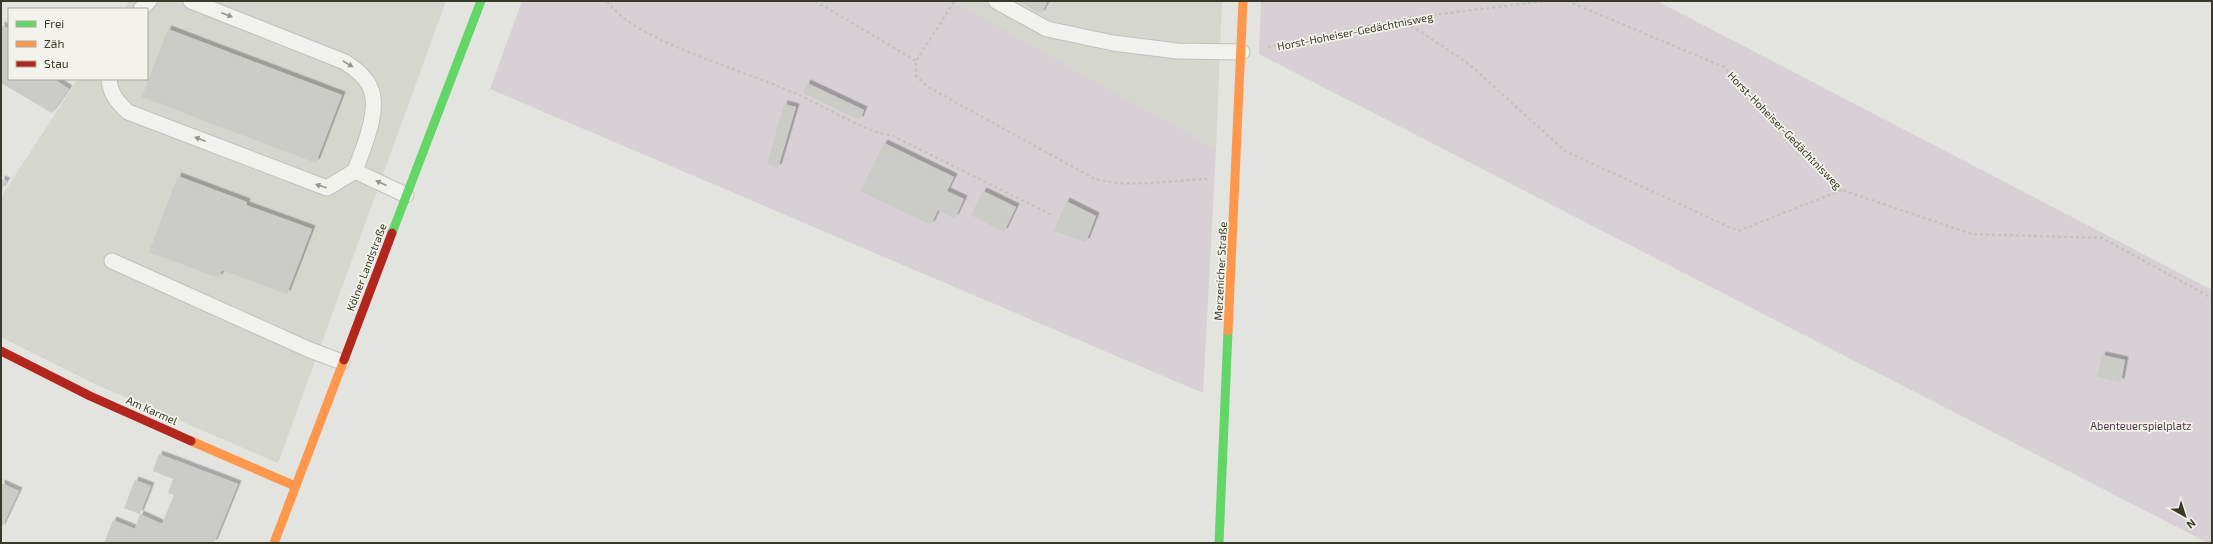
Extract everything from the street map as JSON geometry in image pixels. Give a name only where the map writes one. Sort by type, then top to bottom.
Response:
[{"type":"street","name":"Kölner Landstraße","points":[[274,543],[406,195],[482,1]]},
{"type":"street","name":"Merzenicher Straße","points":[[1219,543],[1243,1]]},
{"type":"street","name":"Am Karmel","points":[[1,351],[90,396],[295,486]]},
{"type":"lane","points":[[108,80],[109,88],[117,103],[128,112],[327,188],[355,171],[369,132],[374,108],[370,86],[358,70],[345,62],[191,1]]},
{"type":"lane","points":[[996,1],[1047,29],[1113,43],[1241,58]]},
{"type":"lane","points":[[355,171],[406,195]]},
{"type":"lane","points":[[112,261],[310,350],[342,362]]},
{"type":"path","points":[[607,1],[615,12],[628,22],[650,34],[677,47],[800,95],[872,130],[891,135],[1052,216]]},
{"type":"path","points":[[815,1],[916,61]]},
{"type":"path","name":"Horst-Hoheiser-Gedächtnisweg","points":[[1241,58],[1261,49],[1401,19],[1545,1]]},
{"type":"path","name":"Horst-Hoheiser-Gedächtnisweg","points":[[1567,1],[1724,67],[1842,190],[1972,234],[2102,238],[2212,298]]},
{"type":"path","points":[[954,2],[916,61],[916,76],[928,87],[1093,178],[1103,182],[1124,183],[1236,178]]},
{"type":"path","points":[[1401,19],[1469,64],[1565,150],[1738,231],[1842,190]]},
{"type":"shaded area","points":[[129,1],[446,1],[278,463],[97,385],[1,337],[1,197],[77,80],[148,80],[148,8],[125,8]]},
{"type":"shaded area","points":[[953,1],[1222,1],[1216,149],[954,2]]},
{"type":"green space","points":[[522,1],[953,1],[1216,149],[1203,393],[490,89]]},
{"type":"green space","name":"Abenteuerspielplatz","points":[[1261,1],[1657,1],[2212,290],[2212,543],[2208,543],[1259,54]]},
{"type":"building","points":[[1018,1],[1048,1],[1041,14]]},
{"type":"building","points":[[1,25],[8,28],[8,80],[56,80],[69,89],[52,113],[1,83]]},
{"type":"building","points":[[168,29],[342,95],[316,163],[142,97]]},
{"type":"building","points":[[807,83],[864,110],[860,120],[803,93]]},
{"type":"building","points":[[784,104],[796,107],[778,168],[767,164]]},
{"type":"building","points":[[884,143],[954,177],[947,191],[964,199],[955,218],[938,210],[931,225],[860,191]]},
{"type":"building","points":[[178,176],[247,202],[246,205],[312,229],[287,294],[222,270],[219,278],[149,252]]},
{"type":"building","points":[[1,179],[7,181],[1,190]]},
{"type":"building","points":[[983,191],[1016,207],[1004,232],[971,215]]},
{"type":"building","points":[[1066,201],[1096,216],[1086,242],[1054,231]]},
{"type":"building","points":[[2102,355],[2125,360],[2121,382],[2097,377]]},
{"type":"building","points":[[159,454],[238,484],[214,543],[104,543],[113,520],[135,529],[140,514],[162,524],[174,495],[168,493],[173,479],[153,471]]},
{"type":"building","points":[[135,480],[151,486],[140,514],[124,508]]},
{"type":"building","points":[[1,483],[19,491],[1,529]]},
{"type":"traffic: fast","points":[[392,233],[481,1]]},
{"type":"traffic: fast","points":[[1219,543],[1228,331]]},
{"type":"traffic: slow","points":[[1228,331],[1243,1]]},
{"type":"traffic: slow","points":[[274,543],[344,360]]},
{"type":"traffic: slow","points":[[191,441],[295,486]]},
{"type":"traffic: jam","points":[[344,360],[392,233]]},
{"type":"traffic: jam","points":[[1,351],[90,396],[191,441]]}]
